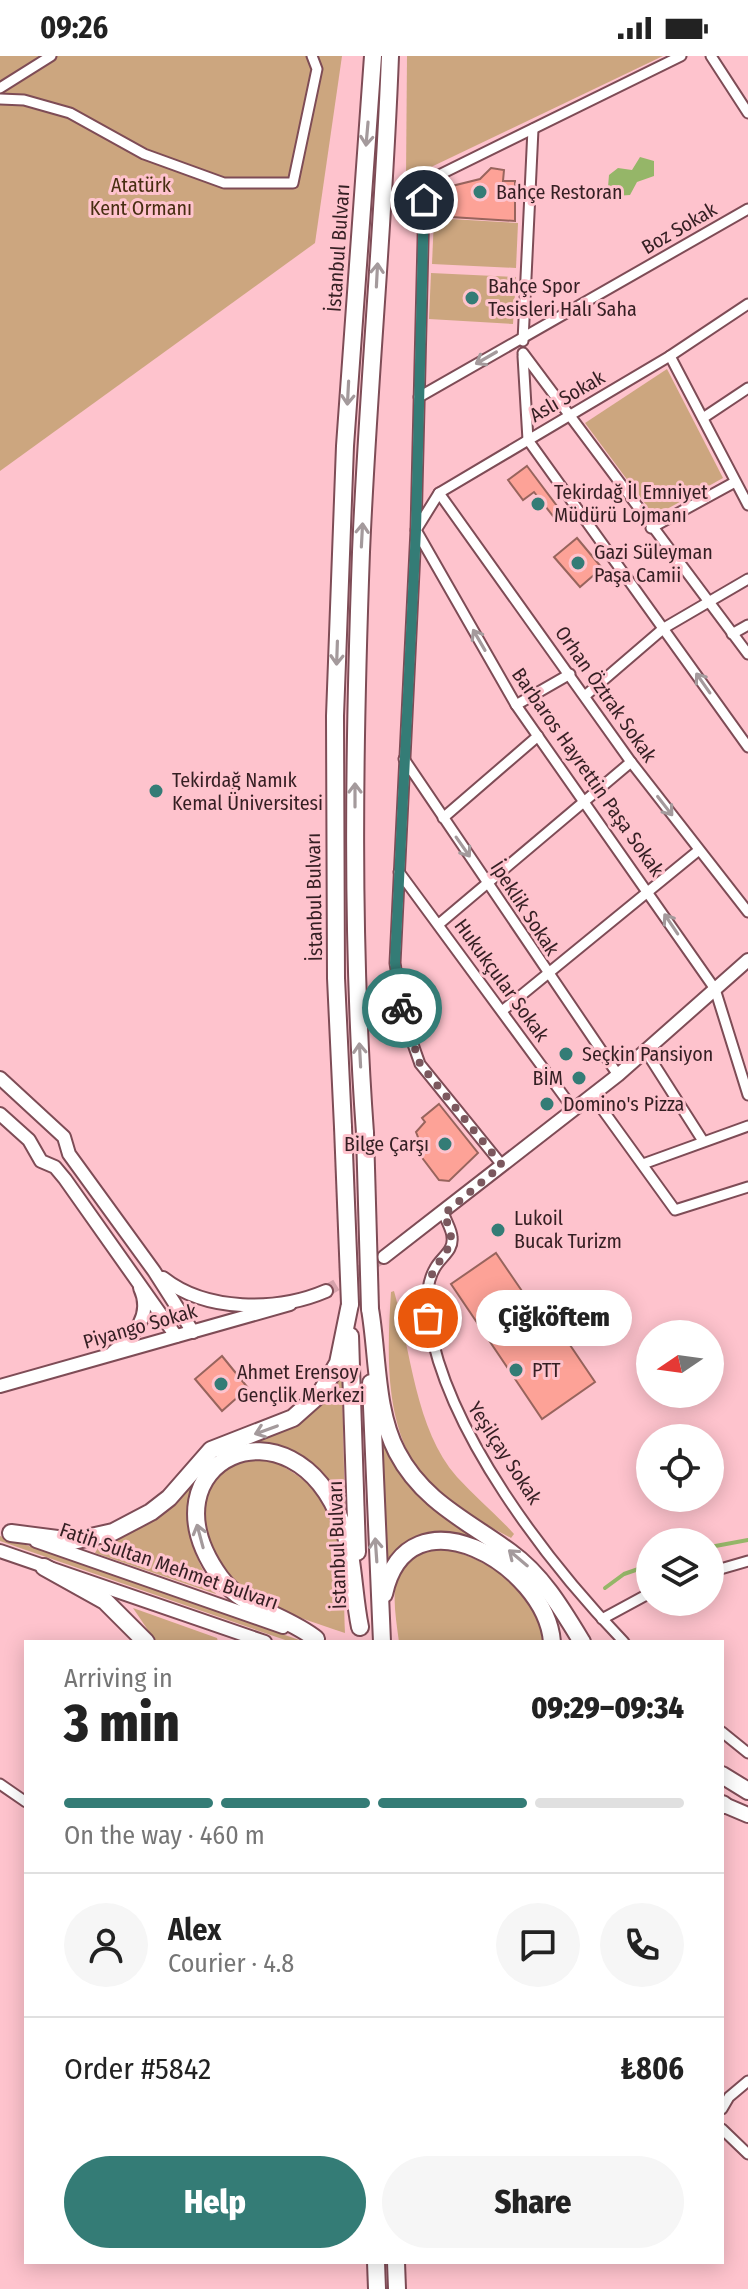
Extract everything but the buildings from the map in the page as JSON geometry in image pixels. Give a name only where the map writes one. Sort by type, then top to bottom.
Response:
[{"type":"highway","name":"İstanbul Bulvarı","points":[[360,1634],[335,932],[335,701],[353,316],[373,56]]},
{"type":"highway","name":"İstanbul Bulvarı","points":[[382,1635],[373,1470],[365,1133],[359,1049],[355,748],[361,550],[390,56]]},
{"type":"highway","points":[[6,1531],[73,1541],[113,1532],[151,1512],[169,1498],[211,1450],[293,1418],[320,1394],[338,1363],[350,1304]]},
{"type":"highway","points":[[370,1309],[384,1412],[398,1454],[418,1484],[441,1506],[510,1551],[537,1576],[581,1640]]},
{"type":"highway","points":[[320,1640],[287,1619],[241,1598],[220,1577],[204,1550],[195,1513],[200,1487],[216,1467],[238,1453],[281,1453],[298,1463],[323,1490],[346,1538],[360,1634]]},
{"type":"highway","points":[[382,1635],[383,1596],[391,1567],[421,1543],[449,1540],[486,1554],[523,1582],[543,1607],[551,1640]]},
{"type":"highway","points":[[44,1567],[105,1601],[144,1640]]},
{"type":"highway","points":[[724,1776],[748,1792]]},
{"type":"highway","points":[[376,2264],[377,2289]]},
{"type":"highway","points":[[396,2264],[397,2289]]},
{"type":"main road","points":[[384,1257],[444,1214],[618,1075],[748,960]]},
{"type":"main road","points":[[0,1078],[64,1137],[69,1154],[154,1271],[193,1332]]},
{"type":"main road","points":[[0,1114],[33,1147],[41,1161],[55,1167],[176,1336]]},
{"type":"main road","points":[[33,1147],[40,1135],[54,1131]]},
{"type":"main road","points":[[55,1167],[69,1154]]},
{"type":"main road","points":[[154,1271],[174,1287],[221,1303],[290,1304]]},
{"type":"main road","points":[[109,1355],[134,1333],[145,1313],[143,1294],[133,1274]]},
{"type":"main road","name":"Piyango Sokak","points":[[0,1386],[290,1304],[326,1291]]},
{"type":"main road","name":"Fatih Sultan Mehmet Bulvarı","points":[[6,1531],[320,1640]]},
{"type":"main road","name":"Fatih Sultan Mehmet Bulvarı","points":[[0,1551],[259,1640]]},
{"type":"main road","points":[[724,1784],[748,1792]]},
{"type":"main road","points":[[724,1804],[748,1815]]},
{"type":"street","points":[[0,88],[51,56]]},
{"type":"street","points":[[0,99],[24,100],[70,113],[144,154],[224,183],[293,183],[317,69],[312,56]]},
{"type":"street","points":[[502,1165],[424,1070],[411,1040],[398,992],[395,963],[416,530],[424,200],[437,176],[681,56]]},
{"type":"street","points":[[711,56],[748,113]]},
{"type":"street","points":[[533,129],[523,337],[528,440],[748,747]]},
{"type":"street","name":"Boz Sokak","points":[[419,397],[748,209]]},
{"type":"street","name":"Aslı Sokak","points":[[416,530],[439,493],[670,356],[748,304]]},
{"type":"street","points":[[523,353],[748,654]]},
{"type":"street","points":[[670,356],[748,505]]},
{"type":"street","points":[[703,418],[748,388]]},
{"type":"street","points":[[651,528],[735,482]]},
{"type":"street","name":"Orhan Öztrak Sokak","points":[[439,493],[631,762],[748,912]]},
{"type":"street","name":"Barbaros Hayrettin Paşa Sokak","points":[[416,530],[516,705],[650,892],[715,989],[748,1095]]},
{"type":"street","points":[[586,695],[664,628],[748,579]]},
{"type":"street","points":[[732,634],[748,625]]},
{"type":"street","points":[[516,705],[570,674]]},
{"type":"street","points":[[443,818],[538,736]]},
{"type":"street","name":"İpeklik Sokak","points":[[404,759],[548,976],[618,1075]]},
{"type":"street","points":[[439,924],[631,762]]},
{"type":"street","points":[[502,1011],[699,850]]},
{"type":"street","name":"Hukukçular Sokak","points":[[399,872],[574,1110]]},
{"type":"street","points":[[645,1050],[703,1141]]},
{"type":"street","points":[[592,1095],[675,1210],[748,1187]]},
{"type":"street","points":[[643,1164],[748,1126]]},
{"type":"street","name":"Yeşilçay Sokak","points":[[444,1214],[453,1236],[452,1243],[435,1268],[428,1293],[428,1318],[450,1399],[460,1422],[502,1487],[602,1619],[622,1640]]},
{"type":"street","points":[[724,1568],[748,1561]]},
{"type":"street","points":[[602,1619],[636,1601]]},
{"type":"street","points":[[724,1734],[748,1753]]},
{"type":"street","points":[[0,1784],[24,1801]]},
{"type":"street","points":[[724,2106],[729,2097],[748,2081]]},
{"type":"street","points":[[724,2131],[748,2154]]},
{"type":"green space","name":"Atatürk Kent Ormanı","points":[[0,56],[342,56],[315,243],[0,471]]},
{"type":"green space","points":[[407,56],[663,56],[406,179]]},
{"type":"green space","name":"Bahçe Spor Tesisleri Halı Saha","points":[[434,218],[518,223],[516,268],[432,264]]},
{"type":"green space","name":"Bahçe Spor Tesisleri Halı Saha","points":[[431,273],[516,277],[513,324],[429,319]]},
{"type":"green space","points":[[667,369],[723,478],[658,514],[649,509],[585,423]]},
{"type":"green space","points":[[394,1291],[416,1388],[432,1436],[457,1477],[514,1534],[511,1538],[457,1509],[433,1488],[415,1465],[402,1439],[390,1382],[389,1322],[391,1292]]},
{"type":"green space","points":[[341,1374],[345,1512],[329,1486],[310,1465],[286,1451],[256,1445],[256,1441],[330,1391]]},
{"type":"green space","points":[[382,1443],[421,1494],[445,1516],[472,1534],[469,1540],[445,1535],[424,1537],[404,1547],[386,1562]]},
{"type":"green space","points":[[264,1457],[292,1472],[313,1489],[327,1508],[341,1551],[345,1633],[289,1614],[249,1594],[227,1574],[210,1545],[204,1513],[212,1483],[232,1464]]},
{"type":"green space","points":[[192,1480],[188,1513],[191,1540],[216,1594],[95,1553],[100,1544],[151,1522]]},
{"type":"green space","points":[[0,1536],[299,1640],[285,1640],[0,1541]]},
{"type":"green space","points":[[437,1546],[476,1559],[492,1568],[519,1590],[530,1604],[545,1640],[399,1640],[396,1582],[408,1561],[420,1552]]},
{"type":"green space","points":[[133,1608],[218,1640],[155,1640]]},
{"type":"shaded area","points":[[640,157],[654,161],[654,176],[637,182],[630,195],[615,196],[608,187],[609,175],[618,168],[632,170]]},
{"type":"waterway","points":[[724,1544],[748,1540]]},
{"type":"waterway","points":[[605,1588],[624,1574],[636,1570]]},
{"type":"tunnel","points":[[326,1291],[384,1257]]},
{"type":"way so far","points":[[402,1008],[420,1064],[502,1165],[444,1214],[453,1236],[452,1243],[435,1268],[428,1293],[428,1318]]},
{"type":"place","name":"Bahçe Restoran","points":[[480,192]]},
{"type":"place","name":"Bahçe Spor Tesisleri Halı Saha","points":[[472,298]]},
{"type":"place","name":"Tekirdağ İl Emniyet Müdürü Lojmanı","points":[[538,504]]},
{"type":"place","name":"Gazi Süleyman Paşa Camii","points":[[578,563]]},
{"type":"place","name":"Tekirdağ Namık Kemal Üniversitesi","points":[[156,791]]},
{"type":"place","name":"Seçkin Pansiyon","points":[[566,1054]]},
{"type":"place","name":"BİM","points":[[579,1078]]},
{"type":"place","name":"Domino's Pizza","points":[[547,1104]]},
{"type":"place","name":"Bilge Çarşı","points":[[445,1144]]},
{"type":"place","name":"Lukoil Bucak Turizm","points":[[498,1230]]},
{"type":"place","name":"Çiğköftem","points":[[428,1318]]},
{"type":"place","name":"PTT","points":[[516,1370]]},
{"type":"place","name":"Ahmet Erensoy Gençlik Merkezi","points":[[221,1384]]},
{"type":"route","points":[[402,1008],[395,963],[416,530],[424,200]]}]
